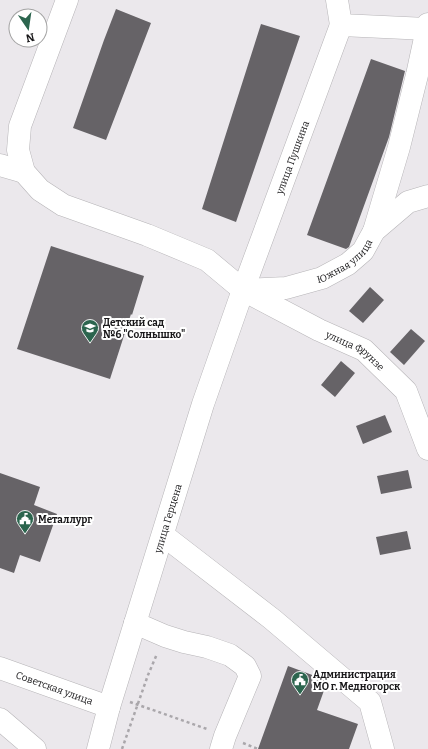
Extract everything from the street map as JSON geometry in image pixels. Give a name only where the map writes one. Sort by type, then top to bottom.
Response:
[{"type":"street","points":[[8,168],[18,150],[20,126],[67,0]]},
{"type":"street","name":"улица Пушкина","points":[[242,290],[341,25],[337,0]]},
{"type":"street","points":[[341,25],[427,27],[401,140],[374,232]]},
{"type":"street","name":"улица Фрунзе","points":[[8,168],[63,204],[147,235],[207,260],[242,290],[319,330],[364,350],[406,391],[428,449]]},
{"type":"street","name":"Южная улица","points":[[242,290],[286,288],[322,278],[348,264],[363,251],[374,232],[408,202],[428,196]]},
{"type":"street","name":"улица Герцена","points":[[98,749],[135,623],[203,404],[242,290]]},
{"type":"street","points":[[163,535],[272,619],[370,702],[384,749]]},
{"type":"street","points":[[135,623],[165,636],[230,655],[245,666],[250,676],[223,742]]},
{"type":"street","name":"Советская улица","points":[[0,668],[111,702]]},
{"type":"street","points":[[0,719],[36,749]]},
{"type":"path","points":[[122,749],[148,674],[165,636]]},
{"type":"path","points":[[111,702],[138,704],[223,742],[258,749]]},
{"type":"building","points":[[116,9],[151,23],[106,140],[73,128]]},
{"type":"building","points":[[261,24],[300,36],[236,222],[202,209]]},
{"type":"building","points":[[371,59],[405,71],[389,137],[349,247],[346,249],[307,235]]},
{"type":"building","points":[[51,246],[144,276],[110,379],[17,349]]},
{"type":"building","points":[[370,287],[384,300],[363,323],[349,311]]},
{"type":"building","points":[[411,329],[425,341],[404,365],[390,352]]},
{"type":"building","points":[[341,361],[355,373],[335,397],[321,385]]},
{"type":"building","points":[[385,415],[392,432],[363,444],[356,426]]},
{"type":"building","points":[[408,470],[412,488],[381,494],[377,476]]},
{"type":"building","name":"Металлург","points":[[0,473],[40,487],[34,505],[57,514],[40,562],[20,555],[14,573],[0,568]]},
{"type":"building","points":[[407,531],[411,549],[380,555],[376,537]]},
{"type":"building","name":"Администрация МО г. Медногорск","points":[[288,666],[323,679],[327,682],[317,710],[358,724],[349,749],[258,749]]},
{"type":"place","name":"Детский сад №6 \"Солнышко\"","points":[[90,343]]},
{"type":"place","name":"Металлург","points":[[25,534]]},
{"type":"place","name":"Администрация МО г. Медногорск","points":[[300,695]]}]
